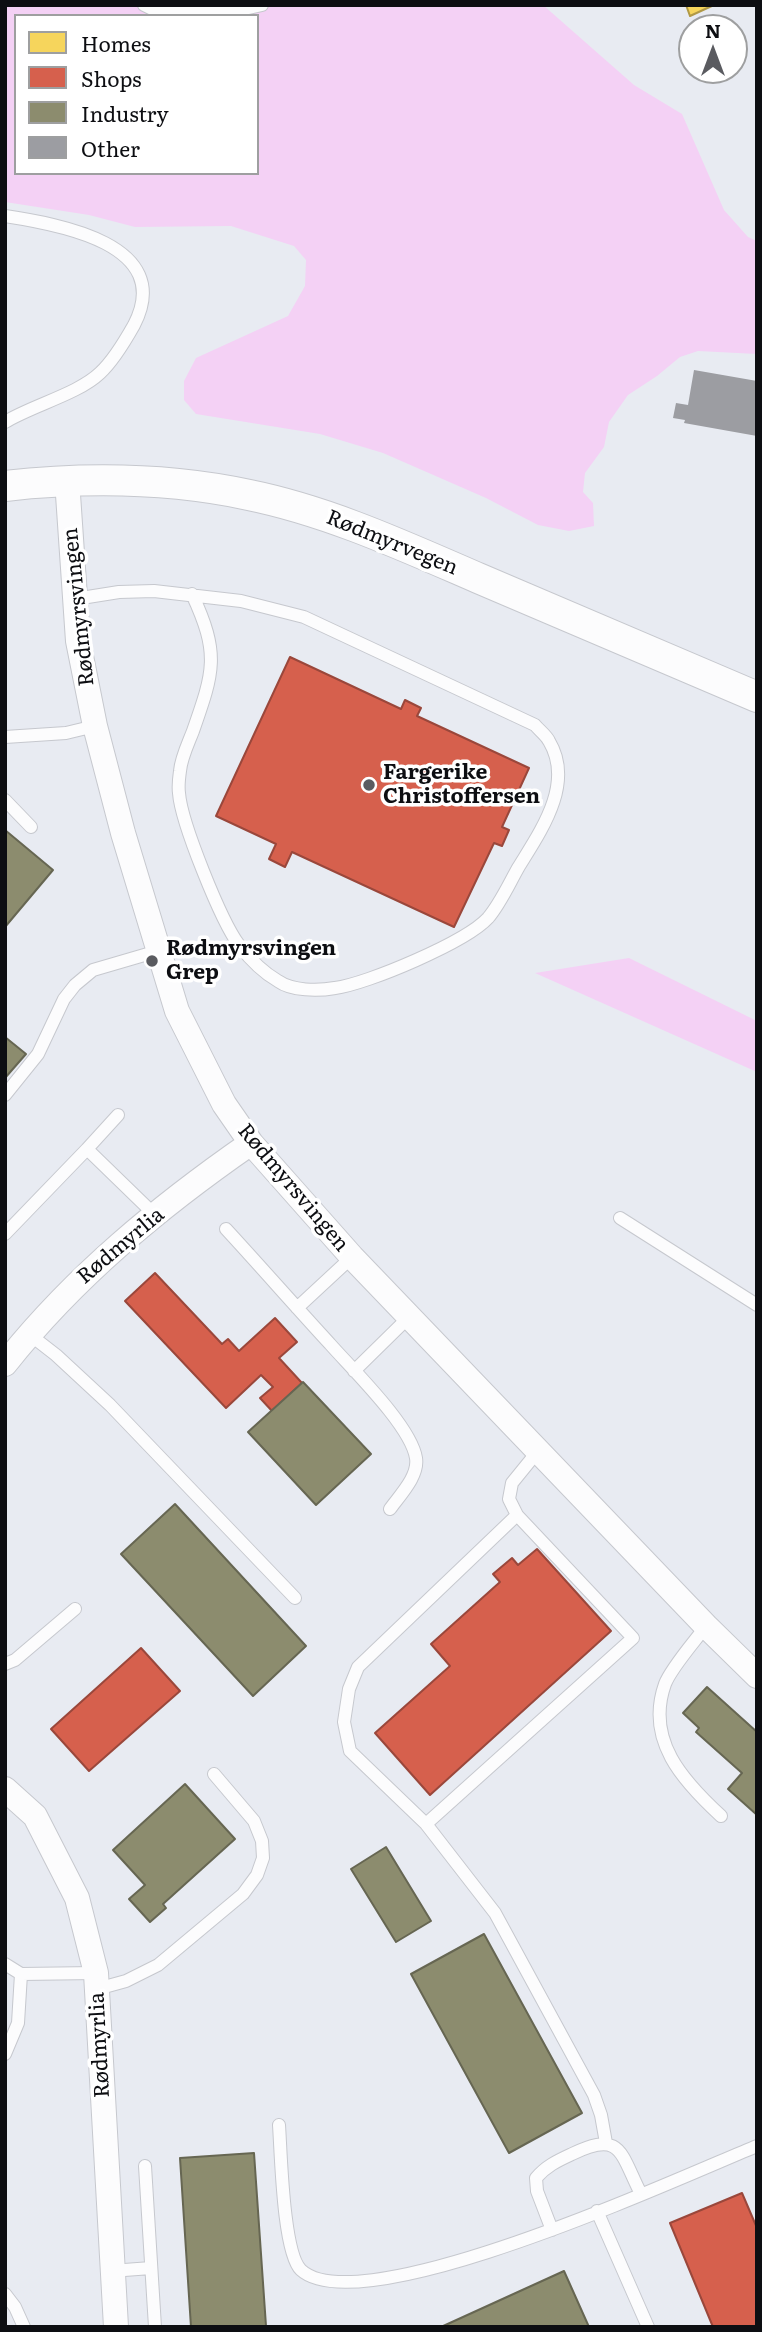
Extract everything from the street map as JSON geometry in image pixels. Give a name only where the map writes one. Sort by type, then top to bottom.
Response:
[{"type":"street","name":"Rødmyrvegen","points":[[5,486],[67,480],[142,481],[249,495],[302,509],[354,526],[757,697]]},
{"type":"street","name":"Rødmyrsvingen","points":[[67,480],[75,599],[83,668],[95,726],[123,833],[177,1012],[225,1104],[251,1143],[352,1257],[757,1676]]},
{"type":"street","name":"Rødmyrlia","points":[[5,1364],[69,1290],[107,1255],[251,1143]]},
{"type":"street","name":"Rødmyrlia","points":[[5,1789],[35,1816],[77,1898],[97,1981],[116,2327]]},
{"type":"lane","points":[[145,5],[160,13],[240,10],[262,5]]},
{"type":"lane","points":[[5,216],[76,229],[101,240],[121,253],[138,271],[141,289],[139,313],[128,336],[100,373],[77,388],[5,422]]},
{"type":"lane","points":[[75,599],[143,591],[192,594],[241,601],[304,617],[534,725],[549,740],[555,756],[558,777],[548,818],[488,917],[471,932],[442,948],[361,981],[335,988],[307,989],[280,984],[264,972],[239,945],[213,892],[183,816],[179,793],[180,770],[209,685],[212,663],[207,631],[192,594]]},
{"type":"lane","points":[[5,737],[66,733],[95,726]]},
{"type":"lane","points":[[5,800],[31,828]]},
{"type":"lane","points":[[5,1095],[38,1054],[64,999],[75,985],[93,970],[158,951]]},
{"type":"lane","points":[[5,1234],[118,1115]]},
{"type":"lane","points":[[87,1149],[156,1216]]},
{"type":"lane","points":[[620,1218],[757,1305]]},
{"type":"lane","points":[[226,1229],[354,1371],[398,1423],[411,1443],[417,1459],[416,1471],[390,1509]]},
{"type":"lane","points":[[297,1308],[352,1257]]},
{"type":"lane","points":[[354,1371],[409,1317]]},
{"type":"lane","points":[[29,1334],[110,1405],[295,1598]]},
{"type":"lane","points":[[426,1824],[633,1638],[517,1515],[509,1499],[512,1483],[538,1451]]},
{"type":"lane","points":[[517,1515],[358,1667],[349,1689],[344,1722],[351,1751],[426,1824],[495,1913],[594,2095],[606,2143]]},
{"type":"lane","points":[[5,1664],[15,1660],[75,1609]]},
{"type":"lane","points":[[706,1626],[666,1682],[660,1706],[661,1734],[672,1762],[690,1788],[721,1816]]},
{"type":"lane","points":[[5,1964],[21,1974],[126,1981],[158,1965],[243,1894],[257,1875],[263,1858],[262,1841],[254,1821],[214,1774]]},
{"type":"lane","points":[[5,2054],[18,2023],[21,1974]]},
{"type":"lane","points":[[279,2125],[289,2243],[295,2263],[302,2272],[331,2282],[366,2281],[424,2272],[485,2254],[552,2230],[757,2146]]},
{"type":"lane","points":[[552,2230],[537,2191],[536,2178],[546,2167],[594,2144],[606,2143],[616,2148],[641,2194]]},
{"type":"lane","points":[[145,2166],[155,2327]]},
{"type":"lane","points":[[597,2211],[648,2327]]},
{"type":"lane","points":[[111,2272],[151,2268]]},
{"type":"lane","points":[[5,2294],[15,2307],[24,2327]]},
{"type":"shaded area","points":[[5,5],[543,5],[634,85],[682,114],[724,210],[748,237],[757,241],[757,354],[698,351],[680,357],[628,395],[609,422],[604,447],[585,473],[583,492],[593,503],[594,526],[569,531],[538,525],[486,498],[383,453],[320,434],[196,414],[184,400],[184,381],[196,358],[288,316],[305,286],[306,260],[294,246],[231,226],[135,227],[89,215],[5,202]]},
{"type":"shaded area","points":[[629,958],[757,1021],[757,1072],[535,973]]},
{"type":"building: Homes","points":[[686,5],[714,5],[694,14],[689,14]]},
{"type":"building: Shops","points":[[290,657],[401,709],[405,700],[421,708],[417,716],[529,768],[502,827],[509,830],[502,846],[494,843],[454,927],[292,852],[285,867],[269,859],[276,844],[216,816]]},
{"type":"building: Shops","points":[[155,1273],[222,1344],[228,1339],[239,1351],[275,1318],[297,1342],[279,1358],[302,1383],[272,1411],[260,1398],[273,1387],[261,1375],[226,1408],[125,1301]]},
{"type":"building: Shops","points":[[537,1549],[611,1631],[430,1795],[375,1733],[450,1666],[431,1644],[500,1582],[493,1574],[512,1558],[518,1565]]},
{"type":"building: Shops","points":[[141,1648],[180,1691],[89,1771],[51,1729]]},
{"type":"building: Shops","points":[[742,2193],[757,2228],[757,2327],[713,2327],[670,2223]]},
{"type":"building: Industry","points":[[5,830],[53,870],[5,927]]},
{"type":"building: Industry","points":[[5,1037],[26,1054],[5,1078]]},
{"type":"building: Industry","points":[[303,1382],[371,1454],[316,1505],[248,1432]]},
{"type":"building: Industry","points":[[175,1504],[306,1646],[253,1696],[121,1554]]},
{"type":"building: Industry","points":[[707,1687],[757,1732],[757,1815],[728,1789],[742,1773],[696,1732],[699,1728],[683,1713]]},
{"type":"building: Industry","points":[[185,1784],[235,1839],[163,1904],[166,1908],[150,1922],[129,1899],[145,1885],[113,1850]]},
{"type":"building: Industry","points":[[386,1847],[431,1921],[396,1942],[351,1869]]},
{"type":"building: Industry","points":[[484,1934],[582,2113],[509,2153],[411,1974]]},
{"type":"building: Industry","points":[[254,2153],[266,2326],[191,2327],[180,2158]]},
{"type":"building: Industry","points":[[564,2271],[589,2327],[441,2327]]},
{"type":"building: Other","points":[[694,370],[757,381],[757,436],[684,423],[685,420],[673,418],[676,403],[688,405]]},
{"type":"place","name":"Fargerike Christoffersen","points":[[369,785]]},
{"type":"place","name":"Rødmyrsvingen Grep","points":[[152,961]]}]
